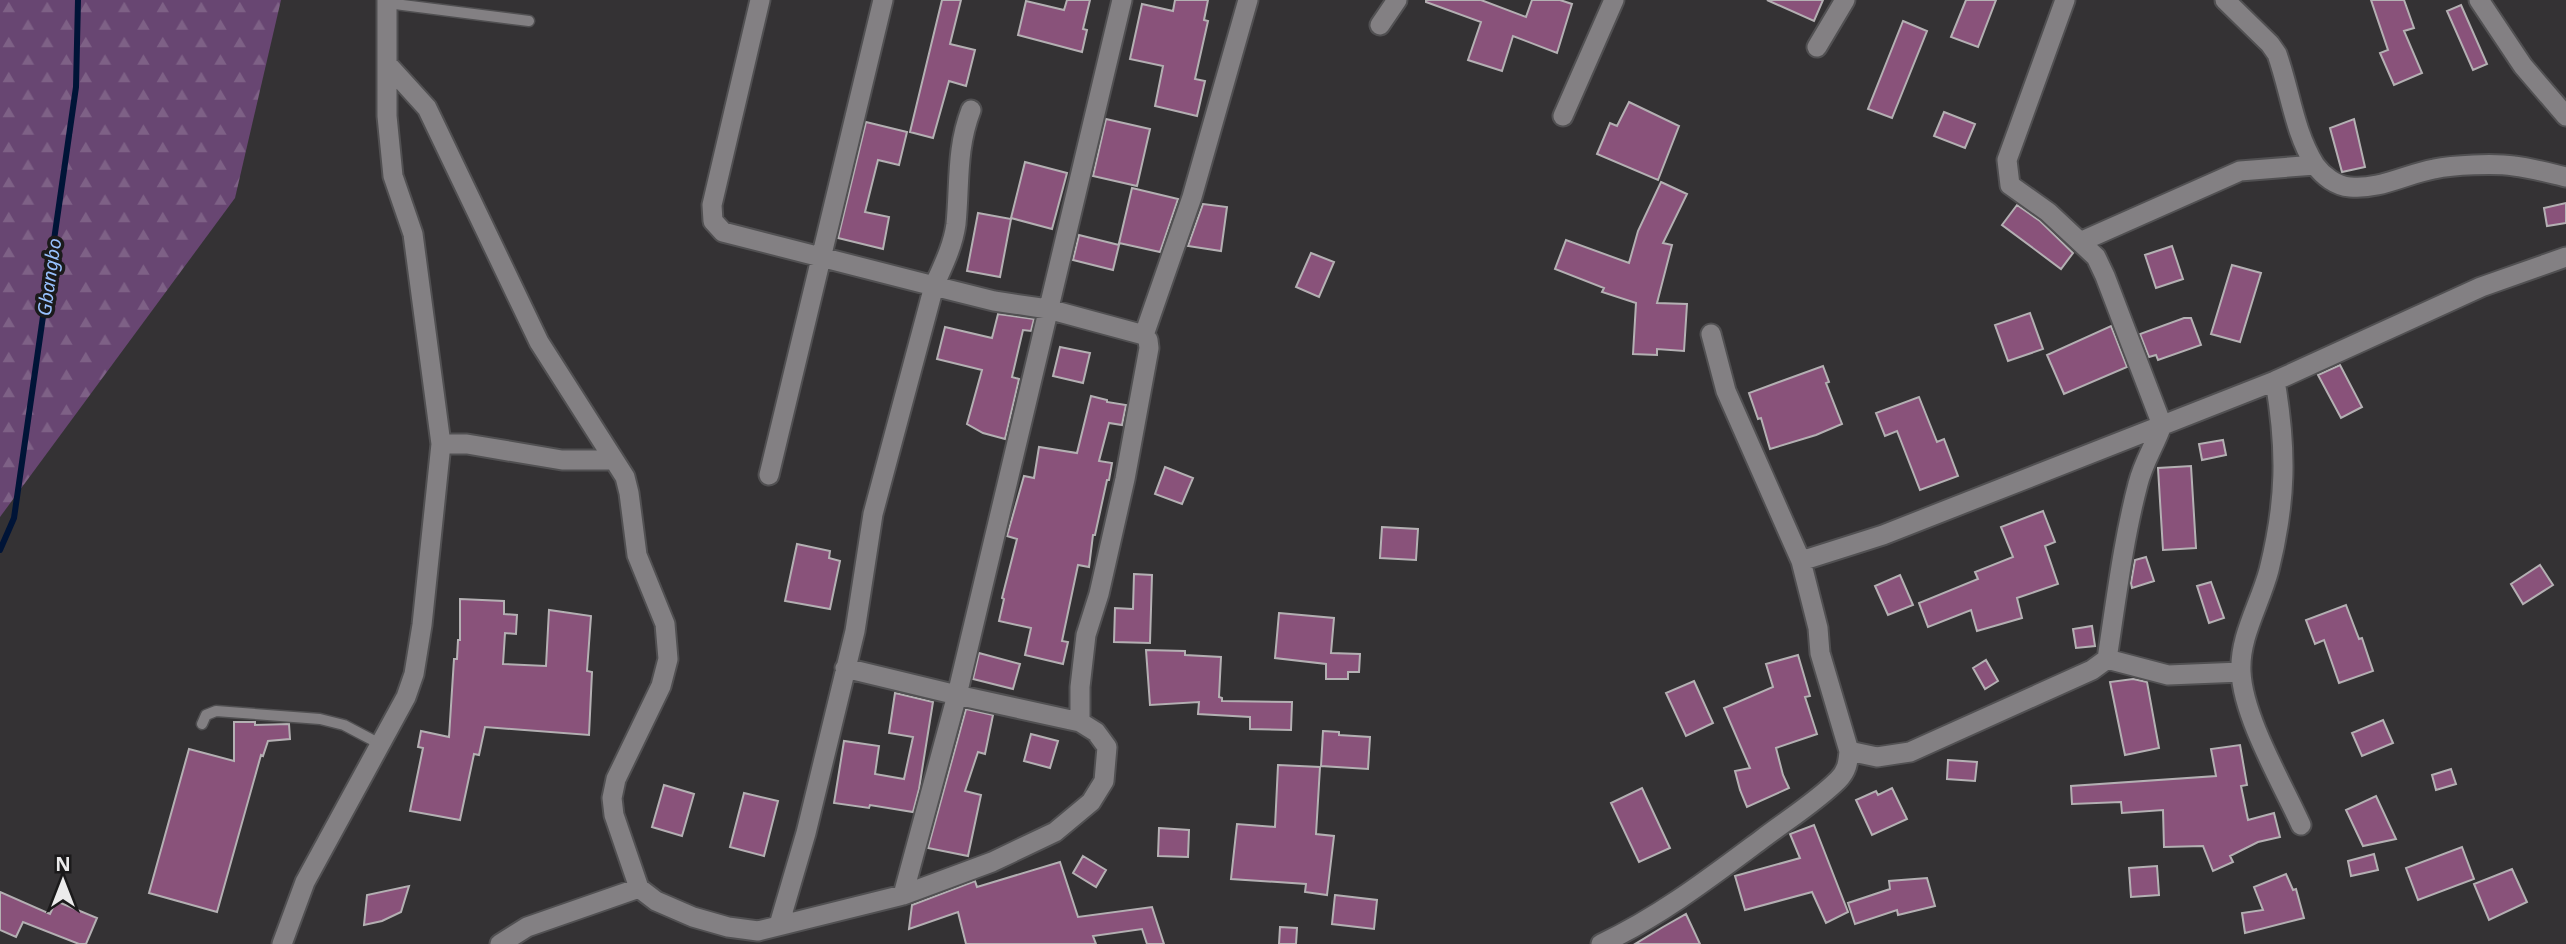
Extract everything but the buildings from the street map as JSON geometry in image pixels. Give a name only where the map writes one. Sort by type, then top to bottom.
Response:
[{"type":"street","points":[[760,0],[712,205],[713,220],[723,232],[994,301],[1048,309],[1144,335],[1148,340],[1149,348],[1125,479],[1099,594],[1086,635],[1080,687],[1080,722]]},
{"type":"street","points":[[769,475],[883,0]]},
{"type":"street","points":[[903,895],[957,695],[1122,0]]},
{"type":"street","points":[[1144,335],[1192,197],[1248,0]]},
{"type":"street","points":[[1380,25],[1397,0]]},
{"type":"street","points":[[1563,116],[1614,0]]},
{"type":"street","points":[[1817,47],[1845,0]]},
{"type":"street","points":[[1849,751],[1877,757],[1910,752],[2092,670],[2107,659],[2119,574],[2138,484],[2162,425],[2096,257],[2048,212],[2010,184],[2007,175],[2007,160],[2065,0]]},
{"type":"street","points":[[2225,0],[2277,54],[2301,137],[2325,177],[2351,187],[2398,180],[2421,172],[2452,167],[2512,165],[2566,177]]},
{"type":"street","points":[[2479,0],[2523,66],[2566,116]]},
{"type":"street","points":[[282,944],[306,882],[406,697],[414,674],[422,625],[441,444],[413,234],[393,176],[387,116],[387,2]]},
{"type":"street","points":[[388,65],[427,108],[539,342],[625,477],[637,555],[665,624],[668,659],[661,686],[616,779],[612,798],[614,815],[639,888],[656,901],[693,917],[728,927],[758,931],[903,895],[992,862],[1055,832],[1091,802],[1104,781],[1107,747],[1096,732],[1080,722],[845,668]]},
{"type":"street","points":[[779,925],[806,833],[855,631],[873,514],[934,286],[950,250],[956,226],[962,132],[971,110]]},
{"type":"street","points":[[2080,242],[2240,171],[2315,164]]},
{"type":"street","points":[[1801,561],[1883,535],[2275,381],[2481,287],[2566,257]]},
{"type":"street","points":[[1601,944],[1627,939],[1798,813],[1839,779],[1847,767],[1849,751],[1820,653],[1818,628],[1801,561],[1726,391],[1711,334]]},
{"type":"street","points":[[2275,381],[2283,446],[2282,511],[2268,573],[2241,651],[2241,672],[2244,702],[2301,825]]},
{"type":"street","points":[[441,444],[467,444],[562,460],[614,460]]},
{"type":"street","points":[[2107,659],[2168,675],[2241,672]]},
{"type":"street","points":[[500,944],[527,927],[639,888]]},
{"type":"lane","points":[[387,2],[529,21]]},
{"type":"lane","points":[[202,724],[206,715],[216,711],[320,719],[344,725],[382,745]]},
{"type":"green space","points":[[0,0],[281,0],[235,198],[0,517]]},
{"type":"waterway","name":"Gbangbo","points":[[0,550],[14,518],[76,87],[78,0]]}]
